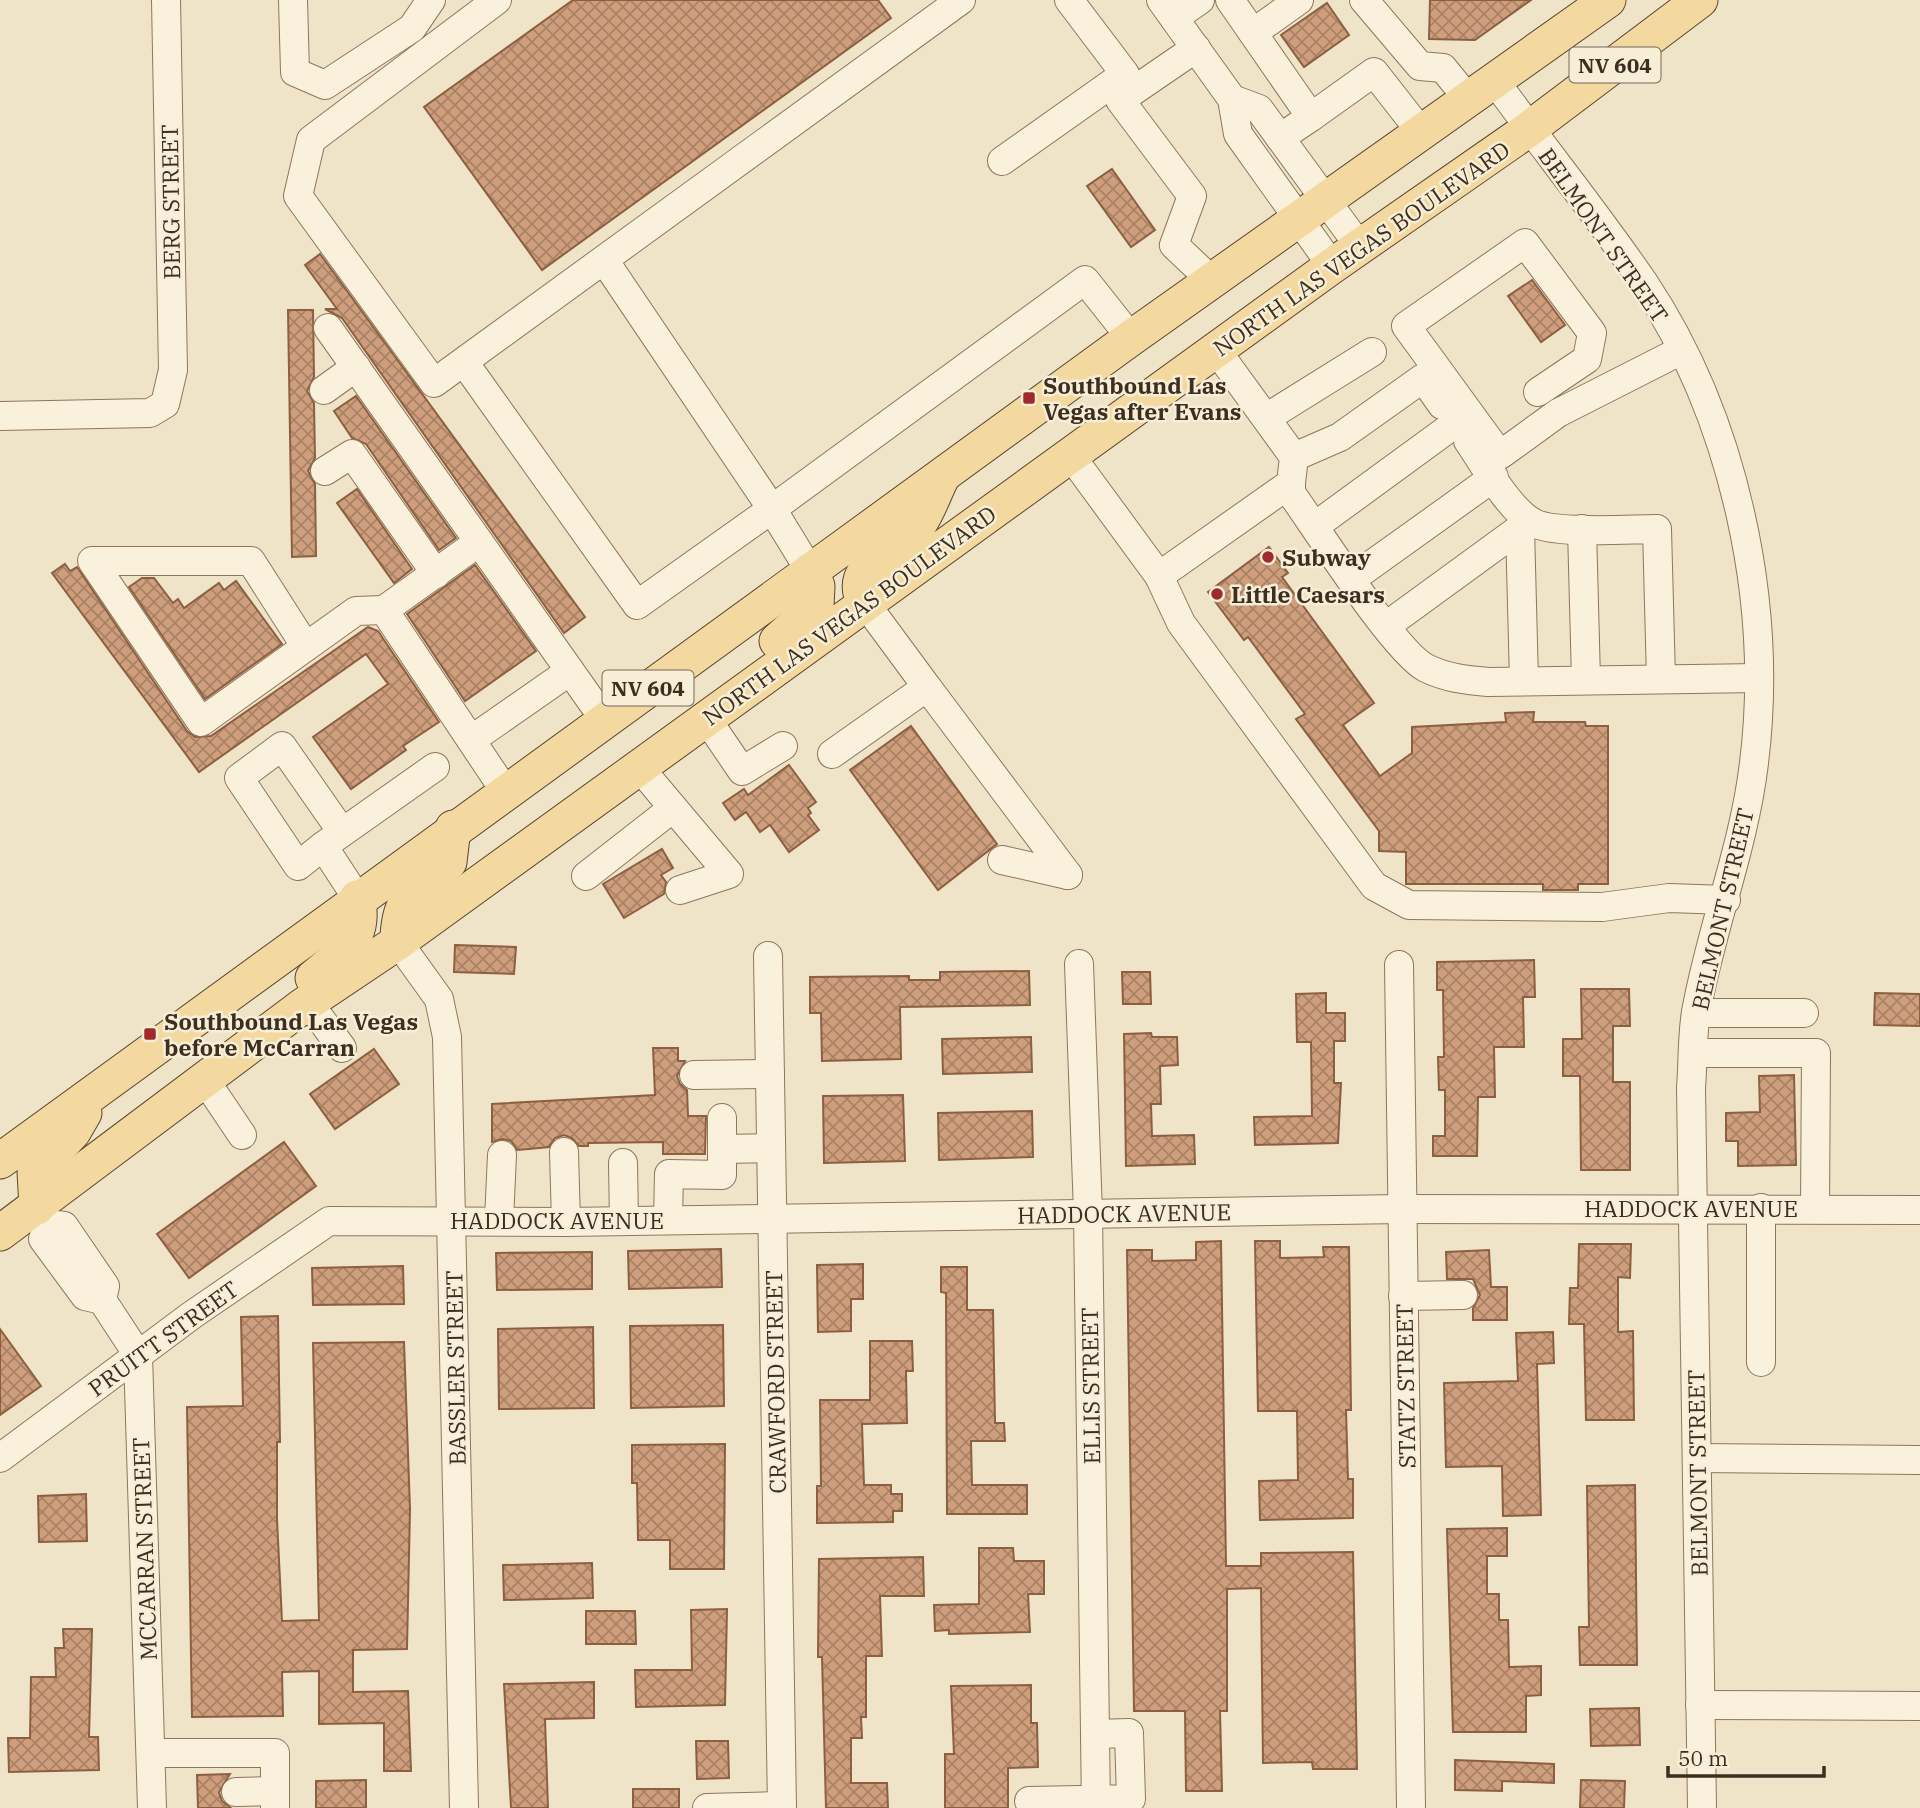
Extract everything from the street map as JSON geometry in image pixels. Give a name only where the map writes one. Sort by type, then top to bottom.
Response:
[{"type":"main road","name":"NV 604","points":[[0,1161],[453,828],[1130,338],[1608,0]]},
{"type":"main road","name":"NORTH LAS VEGAS BOULEVARD","points":[[0,1233],[42,1216],[205,1080],[298,1010],[398,942],[1346,257],[1529,129],[1700,0]]},
{"type":"main road","points":[[865,603],[859,591],[861,576],[918,524],[945,473]]},
{"type":"main road","points":[[754,684],[770,647],[816,606],[817,586],[810,570]]},
{"type":"main road","points":[[398,942],[398,916],[403,904],[449,862],[453,828]]},
{"type":"main road","points":[[298,1010],[296,992],[337,958],[358,934],[362,918],[357,898]]},
{"type":"main road","points":[[42,1216],[35,1172],[73,1132],[83,1115],[90,1093]]},
{"type":"street","name":"BERG STREET","points":[[0,416],[150,413],[165,404],[173,370],[166,0]]},
{"type":"street","points":[[293,0],[295,72],[326,85],[412,28],[432,0]]},
{"type":"street","points":[[497,0],[311,140],[298,196],[434,383],[961,0]]},
{"type":"street","points":[[1002,161],[1125,74],[1069,0]]},
{"type":"street","points":[[1200,0],[1168,9],[1232,99],[1238,134],[1311,209],[1346,257]]},
{"type":"street","points":[[1230,0],[1311,117]]},
{"type":"street","points":[[1253,33],[1299,0]]},
{"type":"street","name":"BELMONT STREET","points":[[1364,0],[1420,66],[1443,68],[1482,90],[1529,129],[1644,284],[1682,350],[1720,441],[1742,520],[1755,599],[1758,678],[1755,761],[1741,845],[1696,1013],[1691,1088],[1702,1808]]},
{"type":"street","points":[[1196,48],[1120,100],[1192,196],[1174,245],[1211,280]]},
{"type":"street","points":[[1280,138],[1374,72],[1421,132]]},
{"type":"street","points":[[1232,99],[1258,109],[1280,138],[1311,209]]},
{"type":"street","points":[[1538,392],[1587,359],[1592,333],[1525,243],[1406,326],[1500,455],[1558,413],[1682,350]]},
{"type":"street","points":[[604,260],[772,509],[810,570]]},
{"type":"street","points":[[464,362],[637,604],[772,509],[1085,280],[1130,338]]},
{"type":"street","points":[[328,328],[604,719]]},
{"type":"street","points":[[1217,351],[1266,418],[1293,470],[1291,493],[1400,645],[1423,667],[1453,678],[1524,681],[1758,678]]},
{"type":"street","points":[[1266,418],[1372,352]]},
{"type":"street","points":[[324,390],[356,367]]},
{"type":"street","points":[[1159,576],[1293,470],[1423,377],[1525,524],[1524,681]]},
{"type":"street","points":[[1315,526],[1456,423]]},
{"type":"street","points":[[325,471],[352,454],[436,574]]},
{"type":"street","points":[[1072,456],[1159,576],[1181,623],[1374,886],[1409,905],[1602,907],[1669,898],[1726,900]]},
{"type":"street","points":[[1353,579],[1494,477]]},
{"type":"street","points":[[1387,626],[1525,524],[1558,528],[1657,528],[1661,679]]},
{"type":"street","points":[[1582,528],[1586,680]]},
{"type":"street","points":[[306,647],[251,561],[92,561],[201,722],[306,647],[356,611],[384,610],[479,542]]},
{"type":"street","points":[[865,603],[1037,833]]},
{"type":"street","points":[[384,610],[505,791]]},
{"type":"street","points":[[471,740],[570,671]]},
{"type":"street","points":[[832,754],[927,687]]},
{"type":"street","points":[[706,718],[742,771],[783,747]]},
{"type":"street","points":[[357,898],[332,839],[435,767]]},
{"type":"street","points":[[639,767],[729,874],[680,890]]},
{"type":"street","points":[[586,876],[673,808]]},
{"type":"street","name":"BASSLER STREET","points":[[398,942],[439,999],[447,1037],[464,1808]]},
{"type":"street","name":"CRAWFORD STREET","points":[[768,957],[782,1807]]},
{"type":"street","name":"ELLIS STREET","points":[[1079,964],[1088,1213],[1096,1804]]},
{"type":"street","name":"STATZ STREET","points":[[1399,965],[1411,1808]]},
{"type":"street","points":[[298,1010],[342,1048]]},
{"type":"street","points":[[1696,1013],[1804,1013]]},
{"type":"street","points":[[1694,1053],[1816,1053],[1815,1209]]},
{"type":"street","points":[[694,1075],[770,1074]]},
{"type":"street","points":[[205,1080],[242,1135]]},
{"type":"street","points":[[668,1220],[669,1174],[722,1175],[722,1118]]},
{"type":"street","points":[[722,1149],[771,1148]]},
{"type":"street","points":[[564,1152],[566,1222]]},
{"type":"street","points":[[499,1220],[502,1155]]},
{"type":"street","points":[[623,1163],[624,1221]]},
{"type":"street","points":[[1761,1208],[1761,1362]]},
{"type":"street","name":"HADDOCK AVENUE","points":[[328,1221],[566,1222],[1402,1209],[1920,1210]]},
{"type":"street","points":[[42,1216],[64,1226],[105,1286],[102,1300],[138,1355]]},
{"type":"street","name":"PRUITT STREET","points":[[0,1458],[138,1355],[328,1221]]},
{"type":"street","points":[[1403,1296],[1463,1295]]},
{"type":"street","name":"MCCARRAN STREET","points":[[138,1355],[152,1808]]},
{"type":"street","points":[[1697,1458],[1920,1460]]},
{"type":"street","points":[[1700,1706],[1920,1706]]},
{"type":"street","points":[[151,1753],[275,1753],[275,1800],[236,1792]]},
{"type":"street","points":[[1029,1801],[1096,1804]]},
{"type":"street","points":[[707,1808],[782,1807]]},
{"type":"building","points":[[573,0],[878,0],[891,18],[542,270],[424,107]]},
{"type":"building","points":[[1430,0],[1531,0],[1475,40],[1429,39]]},
{"type":"building","points":[[1327,3],[1349,35],[1304,67],[1281,35]]},
{"type":"building","points":[[1112,169],[1155,230],[1131,247],[1087,186]]},
{"type":"building","points":[[320,254],[585,617],[564,633],[342,318],[325,309],[337,309],[305,265]]},
{"type":"building","points":[[1532,280],[1565,325],[1541,342],[1508,296]]},
{"type":"building","points":[[288,310],[313,310],[314,377],[307,391],[314,403],[315,458],[308,471],[315,484],[316,556],[292,557]]},
{"type":"building","points":[[356,396],[456,538],[439,550],[366,444],[352,438],[334,411]]},
{"type":"building","points":[[357,489],[412,569],[394,583],[337,503]]},
{"type":"building","points":[[1269,547],[1288,573],[1282,577],[1374,703],[1343,725],[1380,776],[1412,753],[1412,727],[1506,722],[1505,713],[1534,712],[1533,722],[1585,722],[1586,726],[1608,726],[1608,884],[1578,884],[1578,890],[1543,890],[1543,884],[1406,884],[1406,852],[1379,851],[1379,831],[1296,719],[1305,714],[1248,637],[1244,640],[1208,592]]},
{"type":"building","points":[[65,564],[70,571],[77,567],[187,731],[195,737],[211,736],[368,627],[378,631],[439,722],[403,746],[406,750],[351,789],[313,737],[388,684],[366,654],[199,772],[52,573]]},
{"type":"building","points":[[475,565],[536,651],[465,701],[407,614]]},
{"type":"building","points":[[142,578],[154,578],[173,603],[178,599],[184,608],[219,583],[224,590],[236,581],[282,644],[205,699],[129,587]]},
{"type":"building","points":[[911,726],[997,844],[938,890],[850,770]]},
{"type":"building","points":[[789,765],[816,802],[808,808],[811,813],[808,815],[819,830],[789,852],[770,825],[760,832],[746,812],[735,820],[723,803],[744,789],[748,795]]},
{"type":"building","points":[[662,849],[673,868],[661,875],[666,882],[664,894],[624,918],[603,884]]},
{"type":"building","points":[[455,945],[516,947],[514,974],[454,972]]},
{"type":"building","points":[[1534,960],[1535,997],[1523,997],[1524,1047],[1494,1047],[1495,1097],[1478,1097],[1477,1156],[1433,1156],[1433,1136],[1445,1136],[1445,1090],[1439,1090],[1438,1057],[1444,1057],[1443,990],[1437,990],[1437,962]]},
{"type":"building","points":[[1029,971],[1030,1005],[900,1007],[901,1059],[822,1061],[821,1013],[810,1013],[810,977],[909,976],[909,980],[940,980],[940,972]]},
{"type":"building","points":[[1122,972],[1150,972],[1151,1004],[1123,1004]]},
{"type":"building","points":[[1581,989],[1629,989],[1630,1026],[1613,1026],[1613,1082],[1630,1082],[1630,1170],[1581,1170],[1580,1076],[1563,1076],[1563,1039],[1582,1039]]},
{"type":"building","points":[[1326,993],[1326,1013],[1345,1013],[1345,1041],[1334,1041],[1334,1083],[1341,1083],[1338,1143],[1255,1145],[1254,1117],[1312,1116],[1311,1042],[1297,1042],[1296,994]]},
{"type":"building","points":[[1875,993],[1920,994],[1920,1026],[1874,1025]]},
{"type":"building","points":[[1151,1033],[1152,1037],[1177,1037],[1178,1065],[1160,1066],[1161,1104],[1151,1104],[1152,1136],[1194,1135],[1195,1164],[1126,1166],[1124,1034]]},
{"type":"building","points":[[1031,1037],[1032,1072],[943,1074],[942,1039]]},
{"type":"building","points":[[653,1048],[678,1048],[678,1061],[685,1061],[677,1076],[680,1084],[687,1090],[688,1116],[706,1116],[705,1154],[663,1154],[663,1142],[588,1143],[588,1146],[579,1146],[572,1138],[564,1135],[555,1138],[549,1147],[529,1149],[517,1150],[511,1141],[503,1139],[492,1142],[492,1104],[655,1095]]},
{"type":"building","points":[[374,1049],[399,1084],[335,1129],[310,1094]]},
{"type":"building","points":[[1794,1075],[1796,1165],[1738,1166],[1738,1141],[1726,1141],[1726,1113],[1760,1112],[1759,1076]]},
{"type":"building","points":[[903,1095],[905,1161],[824,1163],[823,1096]]},
{"type":"building","points":[[1032,1111],[1033,1157],[939,1160],[938,1113]]},
{"type":"building","points":[[284,1142],[316,1186],[189,1278],[157,1234]]},
{"type":"building","points":[[1221,1241],[1226,1566],[1261,1566],[1261,1553],[1353,1552],[1357,1769],[1313,1769],[1312,1762],[1263,1763],[1261,1588],[1227,1589],[1227,1711],[1220,1711],[1222,1791],[1186,1791],[1185,1711],[1134,1711],[1127,1250],[1152,1250],[1152,1261],[1196,1260],[1196,1242]]},
{"type":"building","points":[[1255,1241],[1280,1241],[1280,1258],[1324,1257],[1323,1247],[1349,1247],[1351,1410],[1346,1410],[1348,1479],[1353,1479],[1353,1518],[1260,1520],[1259,1481],[1298,1480],[1297,1411],[1258,1411]]},
{"type":"building","points":[[1579,1244],[1631,1244],[1630,1278],[1618,1277],[1618,1332],[1633,1331],[1634,1420],[1586,1420],[1584,1324],[1569,1324],[1570,1288],[1578,1288]]},
{"type":"building","points":[[721,1249],[722,1287],[629,1289],[628,1251]]},
{"type":"building","points":[[1489,1250],[1491,1287],[1507,1287],[1507,1320],[1473,1320],[1473,1308],[1480,1295],[1473,1279],[1447,1279],[1446,1252]]},
{"type":"building","points":[[592,1252],[592,1289],[497,1290],[496,1253]]},
{"type":"building","points":[[863,1264],[863,1299],[851,1299],[851,1331],[818,1332],[817,1265]]},
{"type":"building","points":[[403,1266],[404,1304],[313,1305],[312,1268]]},
{"type":"building","points":[[941,1267],[967,1267],[967,1310],[993,1310],[995,1423],[1004,1423],[1005,1441],[971,1441],[972,1485],[1027,1485],[1027,1514],[947,1514],[946,1293],[941,1292]]},
{"type":"building","points":[[278,1316],[280,1442],[277,1442],[277,1519],[282,1621],[319,1620],[313,1343],[404,1342],[410,1509],[407,1649],[353,1650],[353,1692],[408,1691],[411,1771],[384,1771],[384,1723],[319,1724],[319,1671],[282,1672],[283,1716],[192,1717],[187,1407],[243,1406],[241,1317]]},
{"type":"building","points":[[723,1325],[724,1406],[631,1408],[630,1326]]},
{"type":"building","points":[[593,1327],[594,1408],[499,1409],[498,1329]]},
{"type":"building","points":[[0,1329],[41,1386],[0,1415]]},
{"type":"building","points":[[1553,1332],[1554,1363],[1537,1364],[1541,1515],[1503,1516],[1502,1466],[1446,1467],[1444,1383],[1518,1381],[1516,1333]]},
{"type":"building","points":[[870,1341],[912,1341],[913,1371],[906,1371],[907,1423],[862,1424],[864,1485],[891,1485],[891,1494],[902,1494],[902,1511],[893,1511],[893,1522],[817,1523],[817,1486],[821,1486],[820,1400],[870,1400]]},
{"type":"building","points":[[725,1444],[724,1569],[670,1569],[670,1540],[638,1540],[637,1483],[632,1483],[632,1445]]},
{"type":"building","points":[[1635,1485],[1637,1665],[1580,1665],[1579,1627],[1589,1627],[1587,1486]]},
{"type":"building","points":[[86,1494],[87,1541],[39,1542],[38,1496]]},
{"type":"building","points":[[1507,1528],[1507,1556],[1487,1556],[1487,1594],[1499,1594],[1499,1620],[1508,1620],[1509,1667],[1541,1666],[1541,1695],[1526,1696],[1526,1732],[1453,1732],[1447,1529]]},
{"type":"building","points":[[979,1548],[1013,1548],[1014,1561],[1044,1561],[1044,1594],[1028,1594],[1030,1632],[949,1634],[949,1630],[935,1631],[934,1605],[979,1604]]},
{"type":"building","points":[[923,1557],[924,1596],[880,1596],[882,1656],[866,1656],[866,1717],[861,1717],[862,1738],[851,1738],[851,1783],[887,1783],[888,1808],[826,1808],[822,1657],[818,1657],[819,1559]]},
{"type":"building","points":[[592,1563],[593,1598],[504,1600],[503,1565]]},
{"type":"building","points":[[727,1609],[725,1705],[636,1707],[635,1670],[692,1670],[691,1610]]},
{"type":"building","points":[[586,1611],[635,1611],[636,1644],[586,1644]]},
{"type":"building","points":[[63,1629],[92,1629],[89,1737],[98,1737],[99,1770],[9,1772],[8,1738],[30,1738],[31,1677],[56,1677],[55,1648],[64,1648]]},
{"type":"building","points":[[594,1682],[594,1718],[545,1719],[548,1808],[511,1808],[504,1684]]},
{"type":"building","points":[[1031,1685],[1031,1723],[1037,1723],[1038,1767],[1008,1768],[1008,1808],[945,1808],[945,1754],[954,1754],[951,1686]]},
{"type":"building","points":[[1639,1708],[1640,1745],[1591,1746],[1590,1709]]},
{"type":"building","points":[[696,1741],[728,1741],[729,1778],[697,1779]]},
{"type":"building","points":[[1455,1760],[1554,1764],[1554,1783],[1502,1781],[1502,1791],[1455,1790]]},
{"type":"building","points":[[230,1774],[219,1792],[222,1801],[231,1808],[198,1808],[197,1775]]},
{"type":"building","points":[[366,1780],[366,1808],[316,1808],[316,1781]]},
{"type":"building","points":[[1581,1780],[1625,1781],[1624,1808],[1580,1808]]},
{"type":"building","points":[[633,1789],[679,1789],[679,1808],[633,1808]]},
{"type":"place","name":"Southbound Las Vegas after Evans","points":[[1029,398]]},
{"type":"place","name":"Subway","points":[[1268,557]]},
{"type":"place","name":"Little Caesars","points":[[1217,594]]},
{"type":"place","name":"Southbound Las Vegas before McCarran","points":[[150,1034]]}]
